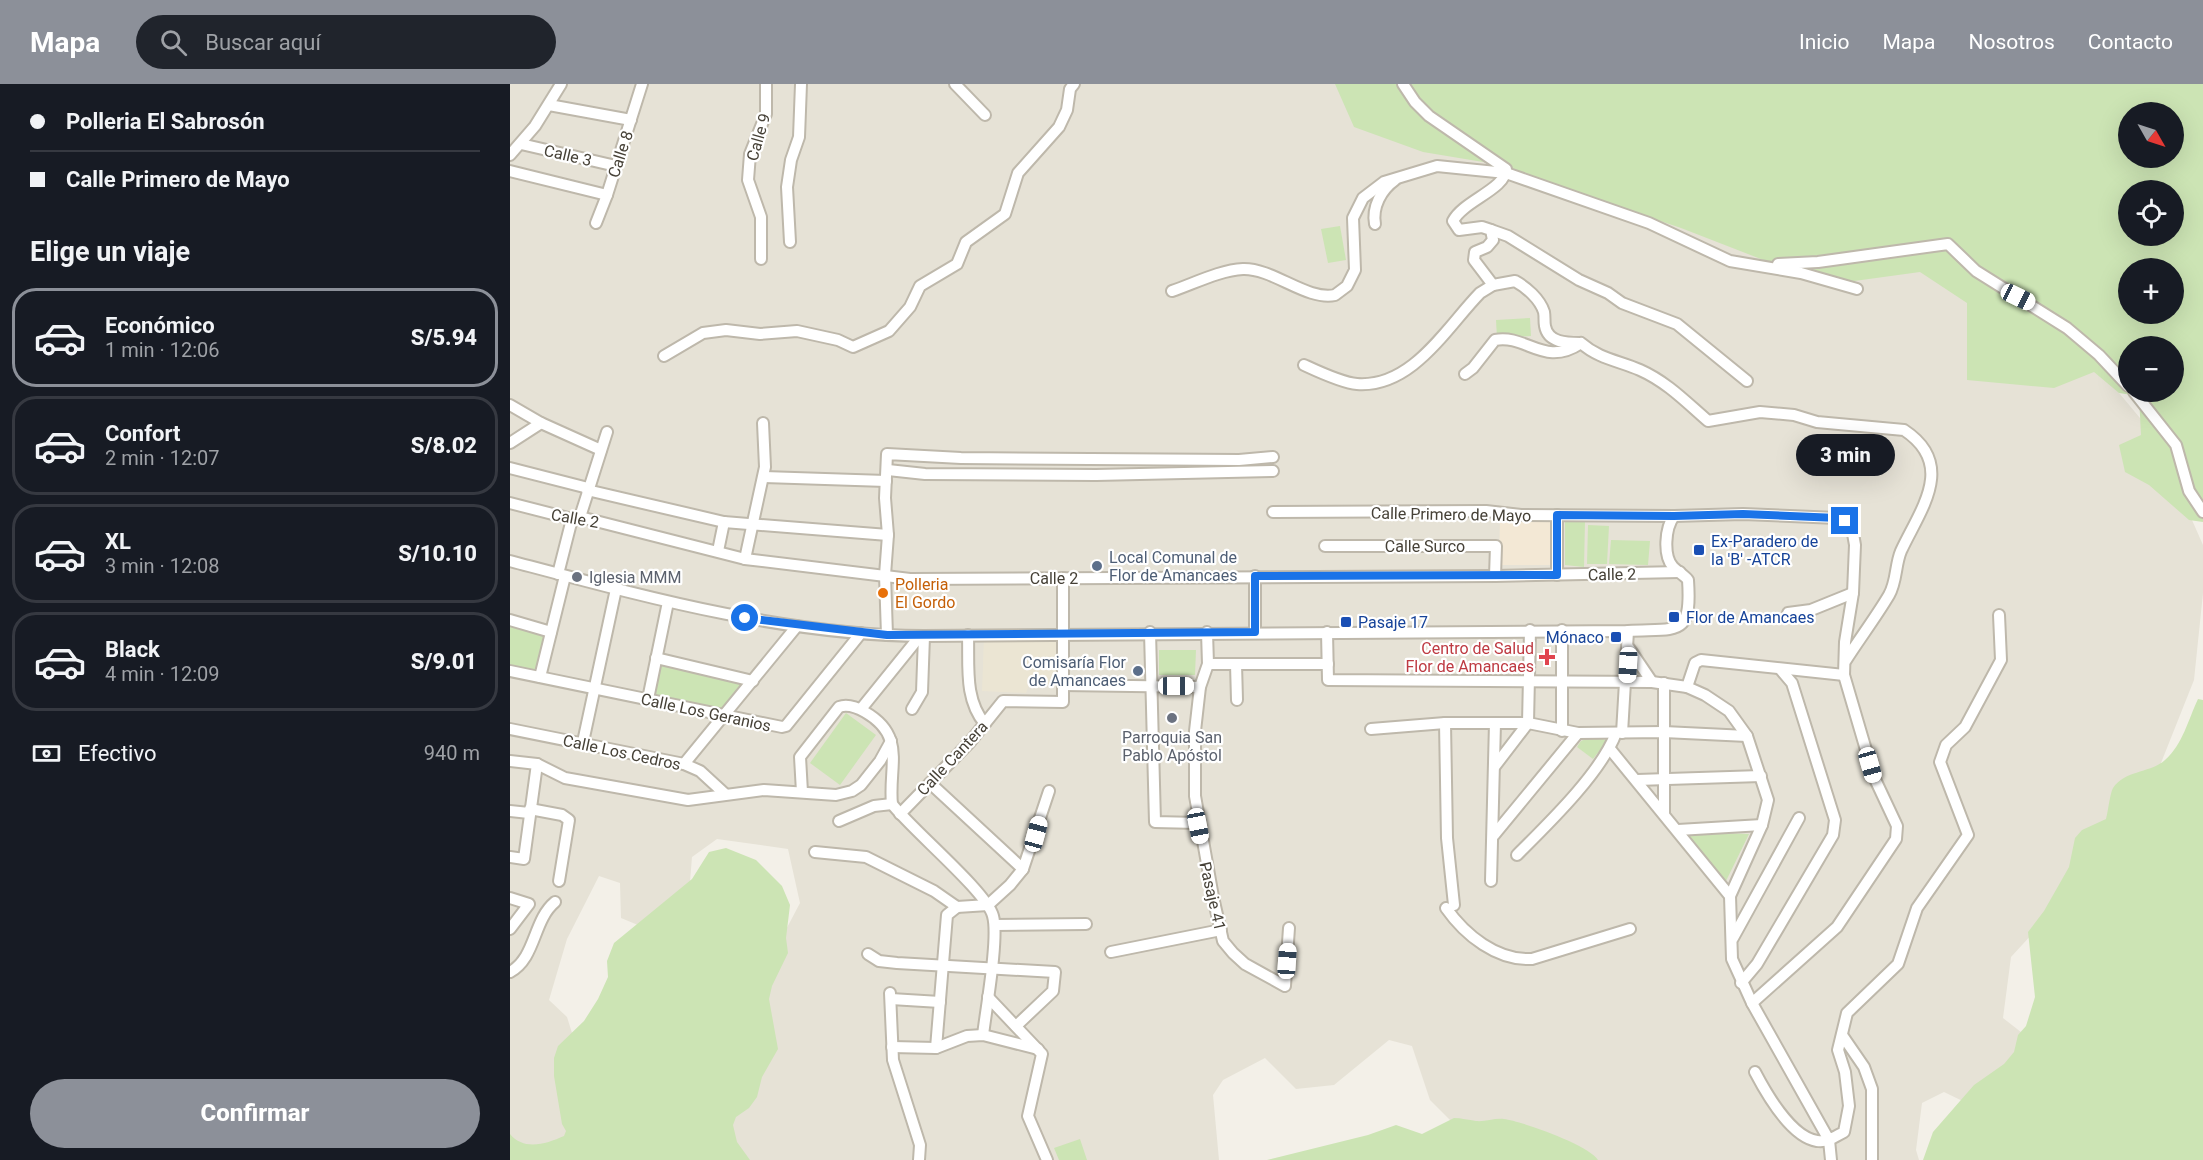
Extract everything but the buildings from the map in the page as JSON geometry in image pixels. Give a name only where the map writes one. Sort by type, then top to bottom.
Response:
[{"type":"street","points":[[510,155],[549,105],[561,84]]},
{"type":"street","name":"Calle 8","points":[[596,224],[608,195],[642,84]]},
{"type":"street","name":"Calle 9","points":[[761,259],[760,217],[748,180],[750,154],[766,114],[766,84]]},
{"type":"street","points":[[789,242],[787,187],[791,160],[799,137],[801,84]]},
{"type":"street","points":[[955,84],[985,115]]},
{"type":"street","points":[[664,356],[703,333],[726,330],[760,334],[797,332],[854,347],[883,335],[910,308],[920,286],[952,267],[959,261],[966,242],[1005,214],[1018,172],[1062,122],[1067,110],[1070,90],[1074,84]]},
{"type":"street","points":[[1403,84],[1422,110],[1498,162],[1506,173]]},
{"type":"street","points":[[549,105],[631,120]]},
{"type":"street","name":"Calle 3","points":[[520,144],[616,166]]},
{"type":"street","points":[[1172,291],[1244,269],[1261,272],[1317,294],[1335,295],[1347,286],[1355,270],[1353,227],[1357,208],[1373,188],[1403,174],[1437,166],[1506,173],[1649,223],[1730,261],[1802,273],[1857,289]]},
{"type":"street","points":[[510,171],[608,195]]},
{"type":"street","points":[[1506,173],[1501,182],[1458,212],[1453,221],[1459,230],[1482,227],[1508,236],[1579,280],[1608,293],[1622,303],[1677,324],[1747,381]]},
{"type":"street","points":[[1375,224],[1373,215],[1376,203],[1390,184],[1403,174]]},
{"type":"street","points":[[1491,230],[1493,240],[1473,255],[1474,260],[1493,285]]},
{"type":"street","points":[[1757,266],[1818,262],[1948,244],[1976,271],[2067,328],[2099,355],[2118,375]]},
{"type":"street","points":[[1304,365],[1324,375],[1356,384],[1387,380],[1406,371],[1480,293],[1493,285],[1515,281],[1540,303],[1548,334],[1560,342],[1581,343],[1603,358],[1639,369],[1665,383],[1708,421],[1760,411],[1794,415],[1817,422],[1904,430],[1916,438],[1930,464],[1931,488],[1926,507],[1900,553],[1889,595],[1844,662]]},
{"type":"street","points":[[1465,374],[1473,368],[1495,340],[1511,339],[1536,351],[1562,352],[1581,343]]},
{"type":"street","points":[[2142,402],[2176,445],[2189,491],[2203,512]]},
{"type":"street","points":[[510,405],[541,423],[601,450]]},
{"type":"street","points":[[510,443],[541,423]]},
{"type":"street","points":[[745,559],[751,525],[764,477],[763,423]]},
{"type":"street","points":[[540,677],[561,575],[576,518],[607,432]]},
{"type":"street","points":[[887,635],[885,575],[888,535],[887,454],[961,458],[1239,460],[1273,457]]},
{"type":"street","points":[[510,468],[724,522],[888,535]]},
{"type":"street","points":[[764,477],[925,474],[1096,475],[1273,471]]},
{"type":"street","name":"Calle 2","points":[[510,503],[745,559],[910,579],[1495,576],[1680,572]]},
{"type":"street","name":"Calle Primero de Mayo","points":[[1273,512],[1486,511],[1521,515],[1743,514],[1838,518],[1852,528],[1855,537],[1853,592]]},
{"type":"street","points":[[1557,515],[1557,575]]},
{"type":"street","points":[[510,561],[668,602],[767,623],[887,635],[1628,631],[1676,628],[1684,624],[1689,609],[1688,580],[1670,561],[1668,553],[1668,531],[1674,516]]},
{"type":"street","points":[[718,552],[724,522]]},
{"type":"street","name":"Calle Surco","points":[[1325,546],[1496,546],[1495,576]]},
{"type":"street","points":[[1255,576],[1255,632]]},
{"type":"street","points":[[1063,578],[1063,685],[1200,687]]},
{"type":"street","points":[[583,742],[616,589]]},
{"type":"street","points":[[1752,1003],[1837,927],[1896,839],[1897,826],[1874,777],[1844,675],[1853,592]]},
{"type":"street","points":[[1788,613],[1811,610],[1853,592]]},
{"type":"street","points":[[648,699],[668,602]]},
{"type":"street","points":[[1755,1072],[1771,1101],[1798,1130],[1817,1141],[1829,1140],[1847,1128],[1848,1098],[1838,1050],[1849,1009],[1899,964],[1917,908],[1968,835],[1940,762],[1947,745],[1965,727],[2001,660],[2000,615]]},
{"type":"street","points":[[510,620],[551,632]]},
{"type":"street","points":[[684,764],[797,626]]},
{"type":"street","points":[[1494,766],[1528,723],[1531,680],[1530,630]]},
{"type":"street","points":[[1562,630],[1562,731]]},
{"type":"street","points":[[1517,855],[1549,822],[1610,749],[1619,733],[1627,682],[1628,631]]},
{"type":"street","points":[[1150,632],[1155,822],[1198,823]]},
{"type":"street","name":"Pasaje 41","points":[[1207,632],[1208,664],[1200,687],[1195,731],[1198,823],[1223,940],[1245,964],[1285,986],[1289,928]]},
{"type":"street","points":[[1327,632],[1328,680],[1652,681],[1687,687],[1705,695],[1729,711],[1747,736],[1768,800],[1762,825],[1730,896],[1732,959],[1741,983],[1829,1140],[1831,1160]]},
{"type":"street","name":"Calle Los Geranios","points":[[510,671],[767,725],[786,726],[861,633]]},
{"type":"street","points":[[968,635],[970,700],[975,712],[985,724]]},
{"type":"street","points":[[912,709],[922,692],[922,636]]},
{"type":"street","points":[[861,710],[922,636]]},
{"type":"street","points":[[1629,648],[1652,681]]},
{"type":"street","points":[[656,658],[753,681]]},
{"type":"street","points":[[1687,687],[1698,661],[1844,675]]},
{"type":"street","points":[[1208,664],[1328,664]]},
{"type":"street","points":[[1236,664],[1237,700]]},
{"type":"street","points":[[1741,983],[1757,964],[1833,835],[1835,820],[1792,683],[1781,670]]},
{"type":"street","points":[[1664,683],[1664,813]]},
{"type":"street","name":"Calle Cantera","points":[[900,814],[985,724],[1003,701],[1063,702],[1063,685]]},
{"type":"street","points":[[802,792],[799,762],[803,751],[838,707],[843,705],[861,710],[884,728],[891,741],[894,762],[892,804],[988,905],[995,925],[983,1035]]},
{"type":"street","points":[[1371,729],[1445,723],[1528,723],[1578,733],[1664,732],[1747,736]]},
{"type":"street","points":[[1445,723],[1450,907],[1459,926],[1475,939],[1503,954],[1520,959],[1532,958],[1630,929]]},
{"type":"street","points":[[1491,881],[1494,835],[1495,723]]},
{"type":"street","name":"Calle Los Cedros","points":[[510,729],[684,764],[700,771],[725,794]]},
{"type":"street","points":[[1494,835],[1578,733]]},
{"type":"street","points":[[510,760],[537,764],[565,778],[688,800],[764,790],[836,795],[852,791],[868,777],[891,741]]},
{"type":"street","points":[[1610,749],[1730,896]]},
{"type":"street","points":[[510,857],[524,859],[537,764]]},
{"type":"street","points":[[1637,780],[1761,776]]},
{"type":"street","points":[[930,783],[1023,869]]},
{"type":"street","points":[[936,1048],[947,915],[957,907],[988,905],[1010,885],[1023,869],[1049,791]]},
{"type":"street","points":[[839,822],[874,806],[892,804]]},
{"type":"street","points":[[510,811],[562,815],[569,820],[559,881]]},
{"type":"street","points":[[1733,938],[1799,818]]},
{"type":"street","points":[[1678,830],[1762,825]]},
{"type":"street","points":[[815,852],[866,857],[934,891],[957,907]]},
{"type":"street","points":[[510,898],[529,903],[510,929]]},
{"type":"street","points":[[510,972],[521,965],[546,909],[555,902]]},
{"type":"street","points":[[995,925],[1086,924]]},
{"type":"street","points":[[1111,952],[1221,930]]},
{"type":"street","points":[[868,954],[879,961],[1055,972],[1053,991],[1016,1026]]},
{"type":"street","points":[[919,1160],[921,1145],[892,1060],[891,996],[940,1002]]},
{"type":"street","points":[[988,997],[1039,1049],[1042,1058],[1028,1116],[1047,1160]]},
{"type":"street","points":[[892,1047],[936,1048],[967,1036],[983,1035],[1039,1049]]},
{"type":"street","points":[[1842,1035],[1864,1066],[1872,1089],[1872,1160]]},
{"type":"shaded area","points":[[510,84],[1368,84],[1918,252],[2099,369],[2118,392],[2118,402],[2127,402],[2155,436],[2203,545],[2203,593],[2194,680],[2157,773],[2066,897],[2011,957],[2003,1018],[2053,1057],[1977,1108],[1944,1092],[1922,1103],[1916,1150],[1919,1160],[1481,1160],[1473,1143],[1430,1100],[1412,1046],[1389,1040],[1334,1085],[1296,1089],[1265,1058],[1223,1080],[1213,1095],[1219,1160],[694,1160],[751,996],[800,903],[788,849],[717,839],[692,857],[688,906],[650,930],[621,918],[620,883],[599,876],[567,939],[549,1000],[567,1017],[582,1065],[583,1160],[510,1160]]},
{"type":"shaded area","points":[[1500,519],[1553,520],[1553,565],[1499,565]]},
{"type":"shaded area","points":[[984,638],[1059,641],[1057,680],[1050,685],[1029,684],[1026,693],[982,691]]},
{"type":"green space","points":[[1335,84],[2203,84],[2203,522],[2189,520],[2149,485],[2125,472],[2119,445],[2141,435],[2139,402],[2184,402],[2184,336],[2118,336],[2118,392],[2094,372],[2054,388],[1967,380],[1967,303],[1920,272],[1847,282],[1802,275],[1681,228],[1538,180],[1501,165],[1423,152],[1354,127]]},
{"type":"green space","points":[[1340,226],[1346,260],[1328,263],[1321,229]]},
{"type":"green space","points":[[1530,318],[1531,336],[1497,338],[1496,320]]},
{"type":"green space","points":[[1565,521],[1585,521],[1584,567],[1565,565]]},
{"type":"green space","points":[[1588,525],[1609,526],[1607,564],[1587,564]]},
{"type":"green space","points":[[1611,540],[1650,541],[1648,565],[1609,564]]},
{"type":"green space","points":[[510,625],[547,636],[538,673],[510,667]]},
{"type":"green space","points":[[1159,650],[1196,650],[1195,675],[1159,675]]},
{"type":"green space","points":[[659,662],[745,683],[724,712],[653,697]]},
{"type":"green space","points":[[2198,699],[2203,700],[2203,1160],[1923,1160],[1933,1132],[1974,1085],[2004,1064],[2014,1052],[2018,1035],[2026,1026],[2035,997],[2028,932],[2044,911],[2069,867],[2075,838],[2082,830],[2106,819],[2112,790],[2118,782],[2159,764],[2171,754],[2181,739]]},
{"type":"green space","points":[[846,713],[876,735],[840,785],[810,763]]},
{"type":"green space","points":[[1594,735],[1607,741],[1593,759],[1577,747],[1581,741]]},
{"type":"green space","points":[[1692,832],[1749,834],[1726,881],[1688,837]]},
{"type":"green space","points":[[726,848],[756,860],[782,886],[790,905],[786,938],[788,953],[772,986],[769,999],[778,1049],[762,1077],[757,1097],[749,1108],[736,1117],[733,1125],[737,1142],[750,1160],[510,1160],[510,1134],[522,1143],[528,1144],[543,1143],[564,1136],[566,1131],[562,1124],[554,1076],[554,1058],[558,1046],[584,1021],[598,999],[608,977],[607,961],[614,943],[692,879],[709,852]]},
{"type":"green space","points":[[1454,1118],[1479,1121],[1504,1119],[1525,1124],[1569,1141],[1598,1160],[1267,1160],[1368,1135],[1396,1125],[1422,1134]]},
{"type":"green space","points":[[1080,1139],[1087,1160],[1059,1160],[1054,1148]]},
{"type":"place","name":"Ex-Paradero de la 'B' -ATCR","points":[[1699,550]]},
{"type":"place","name":"Local Comunal de Flor de Amancaes","points":[[1097,566]]},
{"type":"place","name":"Iglesia MMM","points":[[577,577]]},
{"type":"place","name":"Polleria El Gordo","points":[[883,593]]},
{"type":"place","name":"Flor de Amancaes","points":[[1674,617]]},
{"type":"place","name":"Pasaje 17","points":[[1346,622]]},
{"type":"place","name":"Mónaco","points":[[1616,637]]},
{"type":"place","name":"Centro de Salud Flor de Amancaes","points":[[1547,657]]},
{"type":"place","name":"Comisaría Flor de Amancaes","points":[[1138,671]]},
{"type":"place","name":"Parroquia San Pablo Apóstol","points":[[1172,718]]},
{"type":"route","points":[[745,618],[767,623],[887,635],[1255,632],[1255,576],[1557,575],[1557,515],[1743,514],[1838,518],[1845,521]]}]
